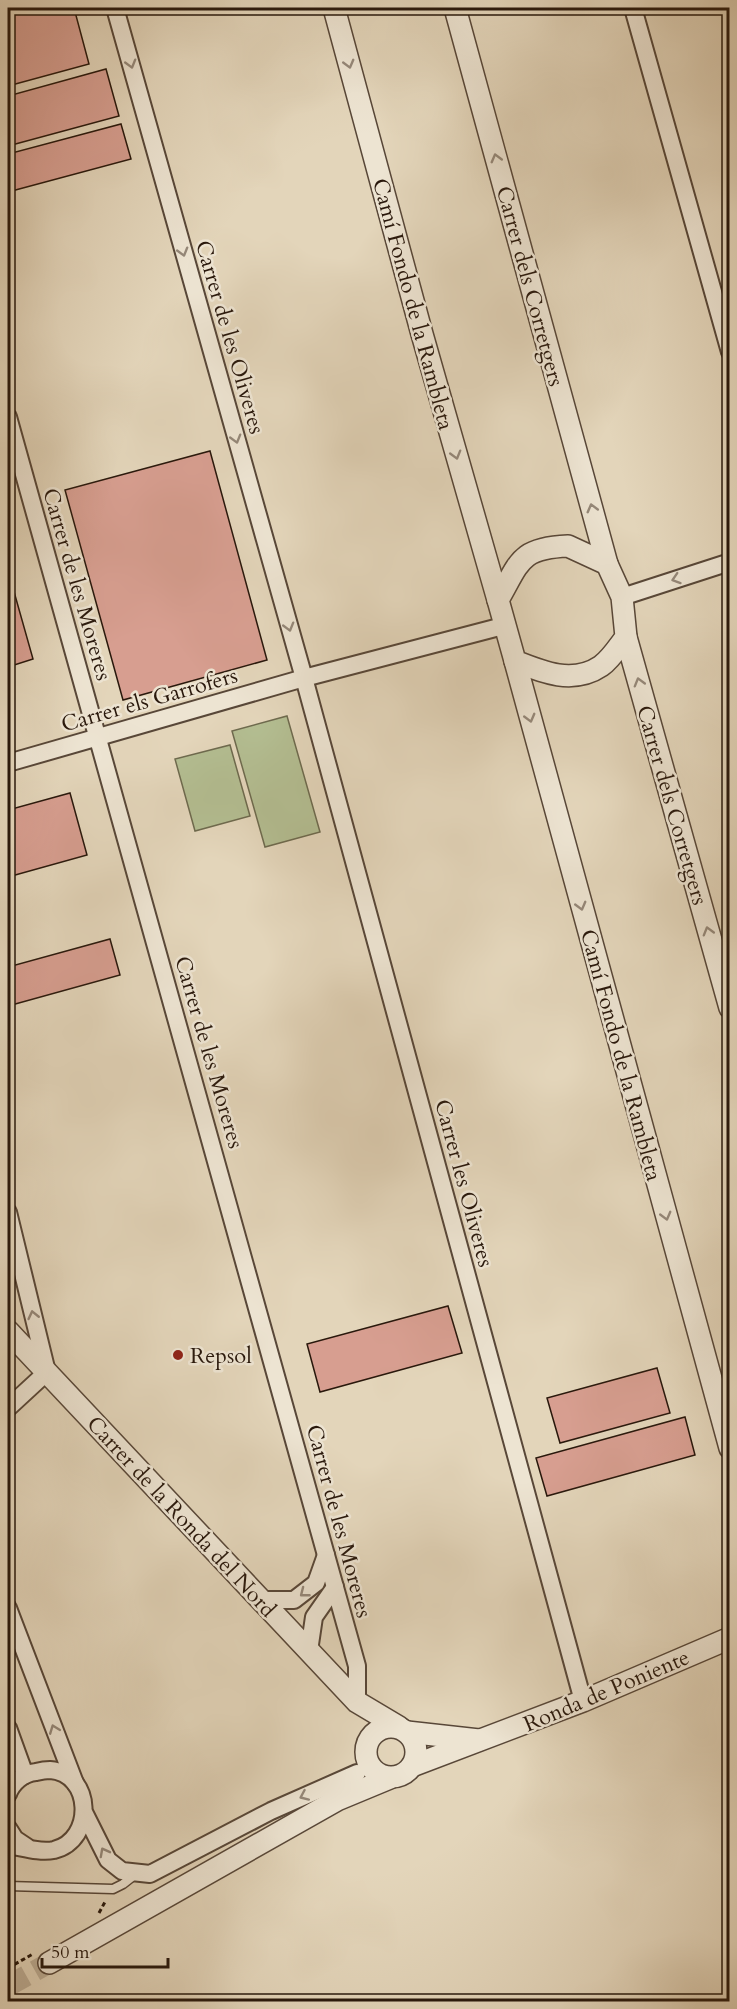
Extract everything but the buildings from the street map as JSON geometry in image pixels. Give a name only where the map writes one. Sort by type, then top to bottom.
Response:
[{"type":"street","name":"Carrer de les Oliveres","points":[[115,8],[303,678]]},
{"type":"street","name":"Camí Fondo de la Rambleta","points":[[334,8],[418,322],[498,600]]},
{"type":"street","name":"Carrer dels Corretgers","points":[[455,8],[607,564]]},
{"type":"street","points":[[633,8],[729,352]]},
{"type":"street","name":"Carrer de les Moreres","points":[[8,417],[357,1666],[357,1702]]},
{"type":"street","points":[[568,546],[607,564],[622,597],[626,637],[601,666],[578,676],[549,675],[514,661],[498,600],[524,556],[546,547],[568,546]]},
{"type":"street","points":[[622,597],[729,562]]},
{"type":"street","name":"Carrer els Garrofers","points":[[8,763],[303,678],[503,626]]},
{"type":"street","name":"Carrer dels Corretgers","points":[[626,637],[729,1008]]},
{"type":"street","name":"Camí Fondo de la Rambleta","points":[[514,661],[729,1448]]},
{"type":"street","name":"Carrer les Oliveres","points":[[303,678],[583,1701]]},
{"type":"street","points":[[8,1212],[47,1372],[8,1408]]},
{"type":"street","name":"Carrer de la Ronda del Nord","points":[[8,1331],[357,1702],[403,1730]]},
{"type":"street","points":[[261,1599],[294,1600],[316,1583],[326,1555]]},
{"type":"street","points":[[309,1651],[314,1617],[335,1587]]},
{"type":"street","points":[[8,1608],[75,1784],[84,1799],[85,1814],[108,1860],[122,1871],[150,1874],[271,1811],[364,1756]]},
{"type":"street","name":"Ronda de Poniente","points":[[412,1766],[583,1701],[729,1638]]},
{"type":"street","name":"Carrer de la Ronda del Nord","points":[[357,1702],[364,1756]]},
{"type":"street","points":[[8,1728],[25,1775]]},
{"type":"street","points":[[49,1963],[337,1800],[399,1776],[412,1766],[416,1758],[417,1750],[414,1741],[403,1730],[382,1728],[337,1800]]},
{"type":"street","name":"Ronda de Poniente","points":[[403,1730],[483,1740]]},
{"type":"street","points":[[364,1756],[374,1771],[390,1778]]},
{"type":"street","points":[[8,1794],[18,1779],[31,1772],[51,1770],[64,1775],[75,1784]]},
{"type":"street","points":[[8,1845],[40,1851],[55,1850],[68,1844],[78,1834],[85,1814]]},
{"type":"street","points":[[8,1828],[15,1839],[27,1847]]},
{"type":"lane","points":[[8,1886],[113,1888],[123,1884],[137,1873]]},
{"type":"green space","points":[[287,716],[320,832],[265,847],[232,731]]},
{"type":"green space","points":[[230,745],[250,816],[195,831],[175,759]]},
{"type":"tunnel","points":[[8,1986],[49,1963]]},
{"type":"place","name":"Repsol","points":[[178,1355]]}]
